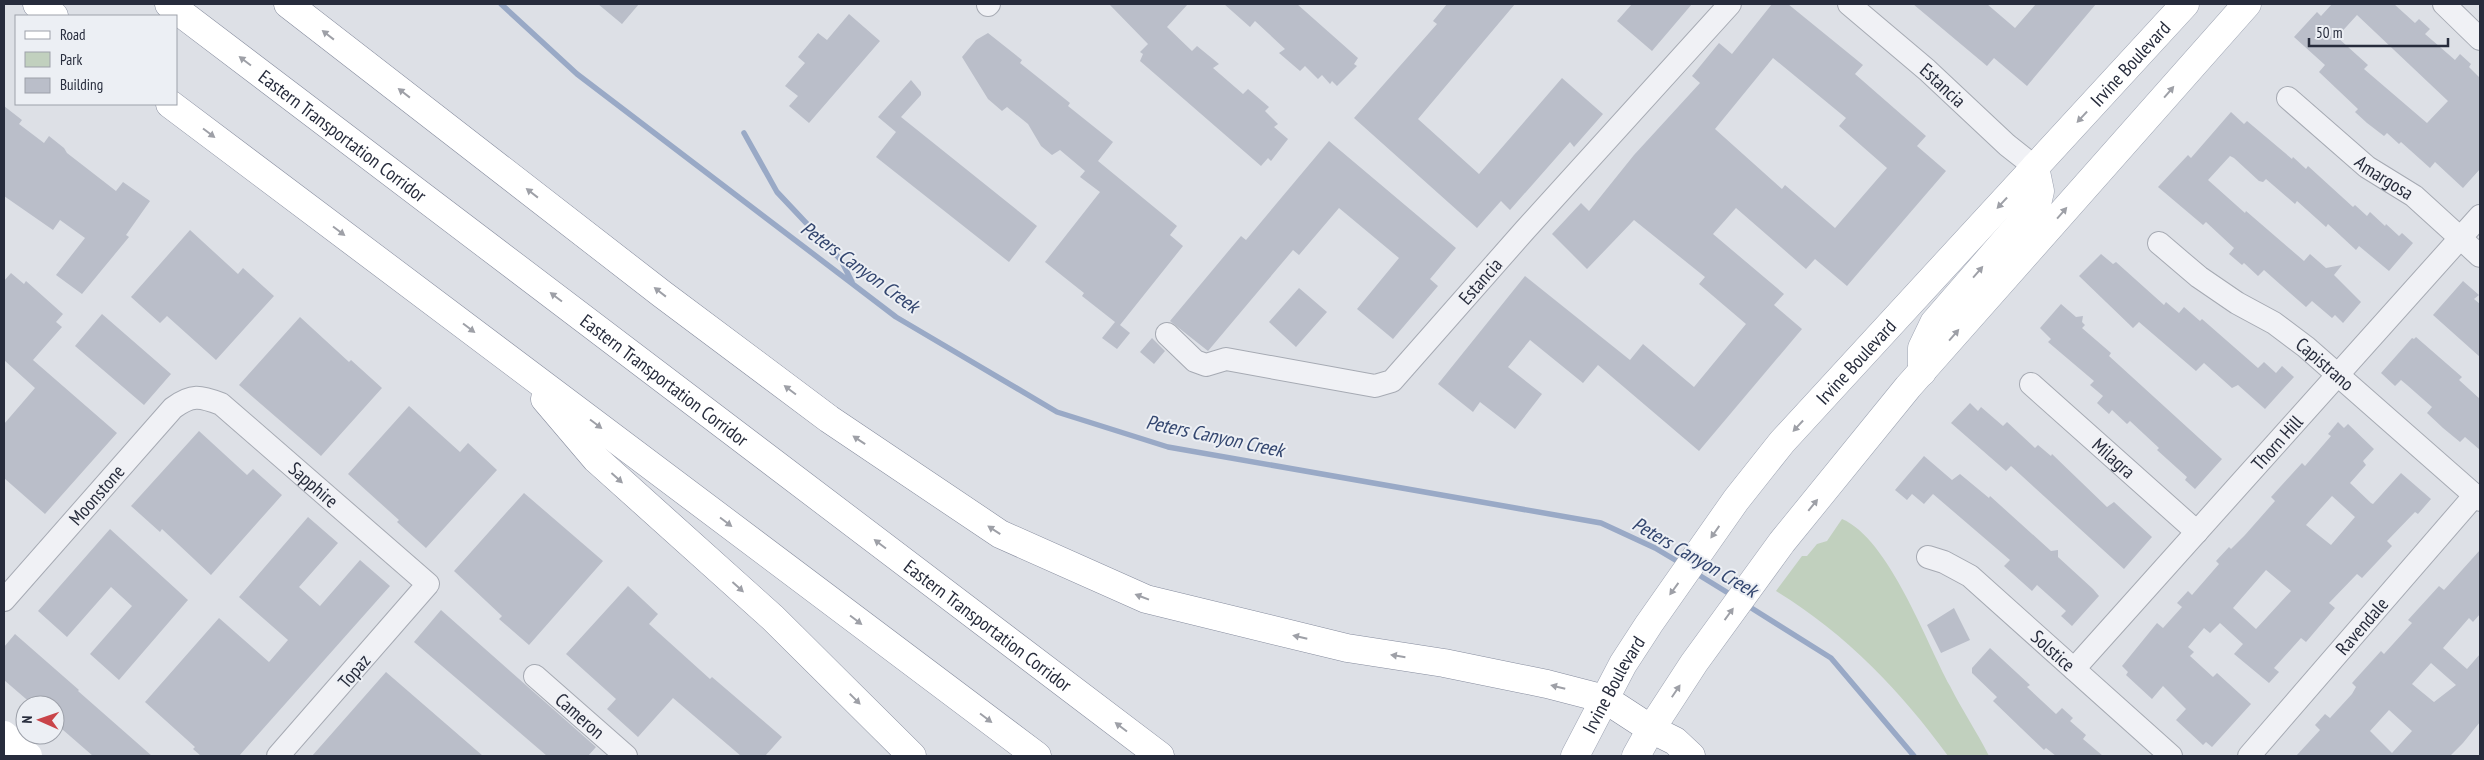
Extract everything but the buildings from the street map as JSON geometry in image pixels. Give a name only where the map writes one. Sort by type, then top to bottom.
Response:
[{"type":"main road","points":[[37,4],[53,15]]},
{"type":"main road","name":"Eastern Transportation Corridor","points":[[169,4],[1160,756]]},
{"type":"main road","points":[[288,4],[662,294],[821,414],[1000,534],[1146,599],[1347,648],[1444,663],[1547,684],[1605,700],[1650,729],[1675,741],[1690,756]]},
{"type":"main road","name":"Irvine Boulevard","points":[[1575,756],[1623,664],[1649,624],[1730,510],[1782,442],[2185,4]]},
{"type":"main road","points":[[1636,756],[1650,729],[1701,654],[1782,542],[1922,372],[2247,4]]},
{"type":"main road","points":[[171,105],[1037,756]]},
{"type":"main road","points":[[1922,372],[1922,348],[1934,323],[2037,204],[2040,191],[2035,167]]},
{"type":"main road","points":[[515,363],[596,459],[773,618],[912,756]]},
{"type":"main road","points":[[4,735],[28,756]]},
{"type":"street","name":"Estancia","points":[[1167,334],[1196,361],[1206,365],[1226,359],[1375,386],[1392,381],[1730,4]]},
{"type":"street","name":"Estancia","points":[[1849,4],[1931,74],[2007,145],[2035,167]]},
{"type":"street","points":[[2444,4],[2480,39]]},
{"type":"street","name":"Amargosa","points":[[2288,98],[2367,167],[2414,196],[2480,256]]},
{"type":"street","name":"Thorn Hill","points":[[2074,669],[2480,216]]},
{"type":"street","name":"Capistrano","points":[[2160,243],[2199,277],[2236,303],[2274,323],[2338,375],[2478,497]]},
{"type":"street","name":"Milagra","points":[[2030,384],[2197,532]]},
{"type":"street","name":"Sapphire","points":[[194,397],[222,404],[428,584]]},
{"type":"street","name":"Moonstone","points":[[4,600],[173,408],[184,400],[194,397]]},
{"type":"street","name":"Ravendale","points":[[2249,756],[2478,497]]},
{"type":"street","name":"Solstice","points":[[1928,557],[1944,562],[1970,576],[2171,756]]},
{"type":"street","name":"Topaz","points":[[278,756],[428,584]]},
{"type":"street","name":"Cameron","points":[[534,676],[626,756]]},
{"type":"green space","points":[[1842,519],[1859,530],[1875,547],[1890,569],[1918,619],[1940,667],[1989,756],[1948,756],[1911,709],[1870,665],[1825,625],[1776,591],[1802,556],[1807,556],[1817,544],[1827,541]]},
{"type":"waterway","name":"Peters Canyon Creek","points":[[501,4],[577,74],[896,317],[1057,412],[1168,447],[1601,523],[1655,548],[1682,564]]},
{"type":"waterway","points":[[744,133],[777,192],[841,260],[852,282]]},
{"type":"waterway","name":"Peters Canyon Creek","points":[[1694,572],[1733,596]]},
{"type":"waterway","name":"Peters Canyon Creek","points":[[1745,604],[1831,658],[1914,756]]}]
